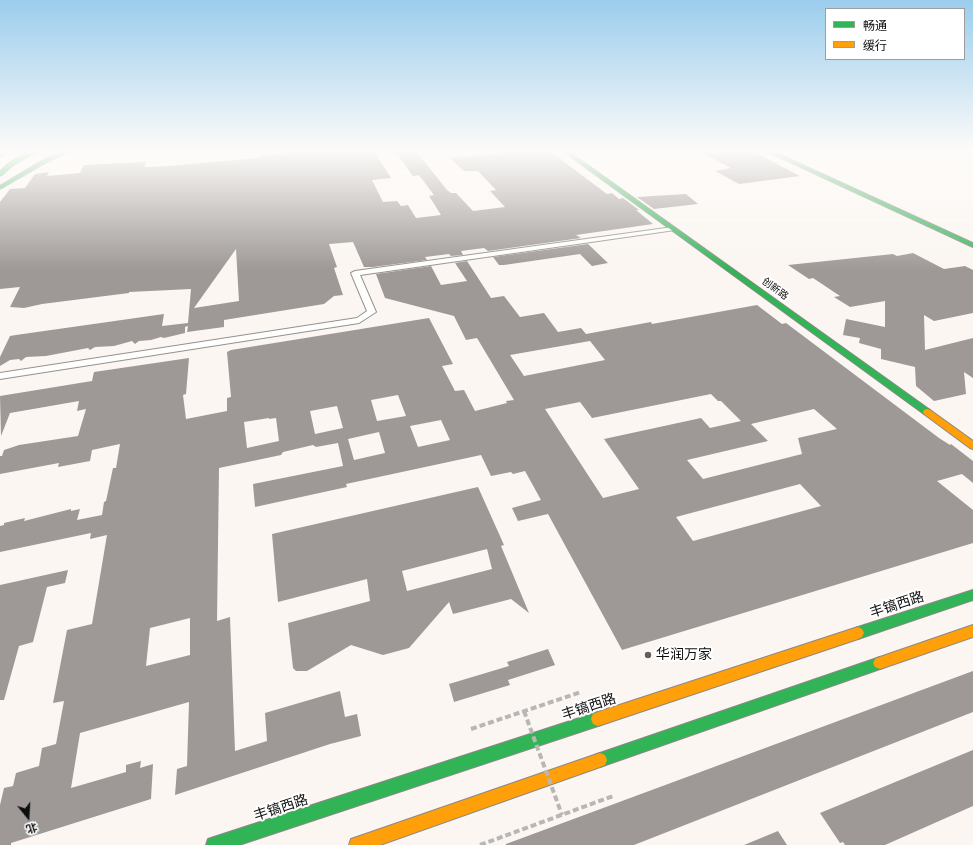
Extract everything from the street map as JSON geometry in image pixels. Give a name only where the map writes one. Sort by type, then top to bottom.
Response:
[{"type":"main road","name":"创新路","points":[[620,190],[973,446]]},
{"type":"main road","points":[[854,190],[973,245]]},
{"type":"main road","points":[[867,190],[973,238]]},
{"type":"main road","name":"丰镐西路","points":[[214,845],[973,595]]},
{"type":"main road","points":[[357,845],[973,631]]},
{"type":"street","points":[[0,376],[359,320],[372,312],[355,273],[674,229]]},
{"type":"path","points":[[471,729],[581,692]]},
{"type":"path","points":[[524,711],[562,815]]},
{"type":"path","points":[[480,845],[613,796]]},
{"type":"building","points":[[9,190],[377,190],[383,202],[397,201],[401,206],[408,205],[416,218],[441,215],[429,196],[434,195],[431,190],[448,190],[451,193],[456,193],[473,211],[505,207],[490,191],[493,190],[602,190],[607,194],[612,193],[619,199],[623,198],[639,210],[636,210],[653,224],[576,235],[581,238],[488,251],[484,248],[461,251],[463,255],[451,256],[449,254],[425,257],[427,260],[373,267],[364,267],[353,242],[329,244],[337,267],[334,268],[343,295],[334,296],[324,304],[224,320],[224,327],[187,332],[188,326],[185,327],[185,333],[164,338],[161,337],[139,341],[135,344],[132,341],[114,346],[95,347],[90,350],[88,348],[46,356],[26,357],[21,361],[19,359],[10,360],[0,366],[0,357],[10,336],[164,314],[162,326],[188,323],[191,289],[129,292],[42,304],[24,308],[10,307],[20,287],[0,289],[0,202]],"holes":[[[236,249],[239,301],[194,308]]]},
{"type":"building","points":[[686,194],[698,204],[654,209],[637,197]]},
{"type":"building","points":[[588,244],[608,263],[592,266],[580,254],[499,265],[493,257]]},
{"type":"building","points":[[913,253],[944,269],[965,266],[973,270],[973,313],[934,321],[924,315],[925,350],[973,338],[973,378],[964,372],[966,394],[934,401],[916,386],[915,367],[881,359],[881,349],[859,343],[860,338],[843,335],[846,319],[885,327],[885,301],[850,307],[834,297],[840,296],[813,278],[809,279],[788,265],[893,254],[897,256]]},
{"type":"building","points":[[467,261],[491,298],[504,296],[520,317],[544,313],[558,332],[581,328],[586,334],[757,305],[782,324],[786,323],[939,438],[950,445],[951,444],[973,461],[973,483],[962,474],[937,481],[973,510],[973,543],[622,650],[548,514],[518,521],[512,508],[541,500],[525,471],[513,474],[511,472],[491,476],[481,455],[346,484],[347,487],[255,507],[253,484],[343,466],[338,443],[316,447],[313,445],[283,452],[281,455],[219,468],[217,621],[230,617],[235,751],[267,741],[265,713],[340,691],[345,717],[357,714],[361,736],[330,744],[175,795],[177,769],[187,766],[189,702],[80,733],[71,788],[126,772],[126,765],[141,761],[140,768],[153,764],[151,799],[11,843],[11,845],[0,845],[0,805],[4,788],[13,786],[16,773],[39,766],[42,748],[56,744],[64,701],[53,703],[67,630],[92,624],[107,535],[90,539],[91,533],[0,552],[0,526],[4,525],[4,523],[25,518],[24,521],[71,509],[71,511],[80,509],[77,520],[102,515],[113,468],[116,468],[120,444],[92,450],[90,461],[58,467],[59,463],[0,474],[0,456],[2,456],[4,450],[19,445],[78,436],[86,409],[77,411],[79,401],[10,413],[1,436],[0,396],[92,381],[94,372],[189,358],[186,394],[183,395],[186,419],[227,411],[227,398],[231,397],[227,352],[231,350],[429,318],[453,364],[442,366],[455,391],[464,390],[475,411],[507,403],[506,401],[514,400],[477,338],[466,340],[454,316],[385,298],[376,274],[431,266],[441,285],[467,281],[455,263]],"holes":[[[590,341],[605,360],[524,376],[510,355]],[[711,394],[718,401],[721,401],[741,421],[710,428],[701,418],[604,439],[639,489],[603,498],[545,409],[580,402],[592,418]],[[398,395],[406,416],[377,421],[371,400]],[[337,406],[343,428],[315,434],[310,411]],[[814,409],[837,429],[798,438],[802,454],[703,479],[687,460],[768,441],[751,424]],[[276,418],[279,441],[247,448],[244,422]],[[441,420],[450,440],[418,447],[410,426]],[[379,432],[385,453],[354,460],[348,439]],[[800,484],[821,506],[693,541],[676,517]],[[190,618],[190,655],[146,666],[150,628]]]},
{"type":"building","points":[[478,487],[504,545],[501,546],[529,613],[511,599],[453,614],[449,602],[409,648],[383,655],[351,645],[307,671],[296,671],[293,668],[288,623],[370,601],[367,579],[278,602],[272,534]],"holes":[[[487,549],[492,569],[407,591],[402,571]]]},
{"type":"building","points":[[68,570],[65,583],[47,587],[33,642],[19,646],[4,700],[0,700],[0,585]]},
{"type":"building","points":[[548,649],[555,665],[508,680],[510,685],[454,702],[449,684],[509,666],[507,662]]},
{"type":"building","points":[[973,671],[973,712],[634,845],[506,845],[506,844]]},
{"type":"building","points":[[973,750],[973,806],[885,845],[845,845],[843,842],[840,843],[820,813]]},
{"type":"building","points":[[778,831],[787,845],[744,845]]},
{"type":"traffic: fast","points":[[620,190],[927,412]]},
{"type":"traffic: fast","points":[[854,190],[973,245]]},
{"type":"traffic: fast","points":[[858,633],[973,595]]},
{"type":"traffic: fast","points":[[600,760],[880,663]]},
{"type":"traffic: fast","points":[[214,845],[598,719]]},
{"type":"traffic: slow","points":[[927,412],[973,446]]},
{"type":"traffic: slow","points":[[880,663],[973,631]]},
{"type":"traffic: slow","points":[[598,719],[858,633]]},
{"type":"traffic: slow","points":[[357,845],[600,760]]},
{"type":"place","name":"华润万家","points":[[648,655]]}]
